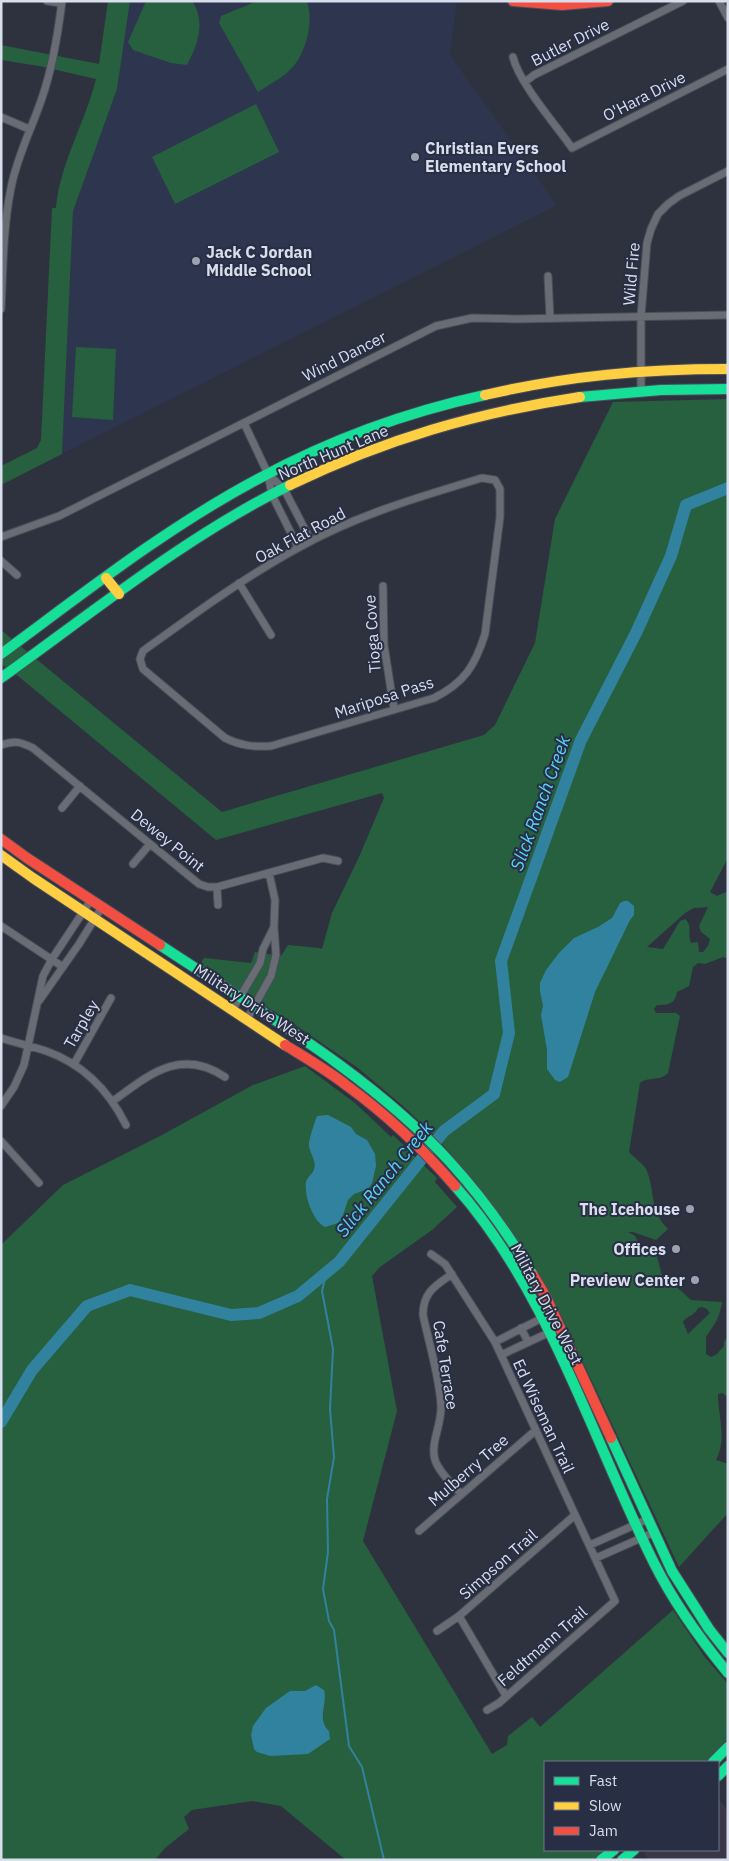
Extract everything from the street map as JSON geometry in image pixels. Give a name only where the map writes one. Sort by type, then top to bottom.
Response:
[{"type":"main road","points":[[513,1],[562,5],[608,1]]},
{"type":"main road","name":"North Hunt Lane","points":[[1,654],[185,523],[268,474],[351,437],[413,414],[496,392],[540,383],[641,370],[728,369]]},
{"type":"main road","name":"North Hunt Lane","points":[[1,678],[212,529],[310,476],[369,451],[479,416],[540,402],[641,390],[728,389]]},
{"type":"main road","points":[[106,578],[119,594]]},
{"type":"main road","name":"Military Drive West","points":[[1,839],[340,1066],[403,1116],[456,1169],[506,1232],[554,1312],[672,1571],[709,1630],[728,1653]]},
{"type":"main road","name":"Military Drive West","points":[[1,855],[345,1084],[373,1105],[425,1153],[445,1175],[472,1206],[512,1264],[541,1317],[636,1524],[675,1601],[706,1647],[728,1673]]},
{"type":"main road","points":[[714,1761],[728,1748]]},
{"type":"main road","points":[[719,1775],[728,1766]]},
{"type":"main road","points":[[601,1860],[613,1851]]},
{"type":"main road","points":[[622,1860],[633,1851]]},
{"type":"street","points":[[1,309],[4,219],[11,188],[29,129],[49,76],[56,44],[62,2],[47,1]]},
{"type":"street","name":"Butler Drive","points":[[524,82],[547,68],[683,1]]},
{"type":"street","points":[[719,1],[728,18]]},
{"type":"street","points":[[512,58],[524,82]]},
{"type":"street","name":"O'Hara Drive","points":[[524,82],[572,148],[728,69]]},
{"type":"street","points":[[1,117],[29,129]]},
{"type":"street","name":"Wild Fire","points":[[641,390],[641,316],[647,244],[651,229],[658,214],[668,204],[679,196],[728,171]]},
{"type":"street","points":[[548,276],[550,318]]},
{"type":"street","name":"Wind Dancer","points":[[1,537],[59,516],[436,326],[472,318],[728,315]]},
{"type":"street","points":[[244,423],[268,474],[272,495],[298,547]]},
{"type":"street","points":[[268,474],[284,489],[312,541]]},
{"type":"street","name":"Oak Flat Road","points":[[140,659],[143,651],[239,583],[298,547],[397,503],[482,478],[495,480]]},
{"type":"street","name":"Mariposa Pass","points":[[140,659],[143,668],[225,738],[237,744],[250,747],[271,746],[434,698],[449,691],[461,681],[472,666],[480,651],[484,634],[500,517],[500,489],[495,480]]},
{"type":"street","points":[[288,526],[300,520]]},
{"type":"street","points":[[1,561],[17,575]]},
{"type":"street","points":[[239,583],[271,634]]},
{"type":"street","name":"Tioga Cove","points":[[383,586],[384,645],[394,710]]},
{"type":"street","name":"Dewey Point","points":[[1,745],[11,741],[21,742],[33,748],[200,884],[208,887],[217,888],[323,858],[338,861]]},
{"type":"street","points":[[62,808],[80,786]]},
{"type":"street","points":[[133,864],[150,844]]},
{"type":"street","points":[[247,1019],[271,976],[276,956],[275,900],[269,873]]},
{"type":"street","points":[[217,888],[218,905]]},
{"type":"street","points":[[1,1106],[20,1077],[43,976],[91,900]]},
{"type":"street","points":[[37,1003],[102,907]]},
{"type":"street","points":[[1,926],[63,967]]},
{"type":"street","points":[[233,1009],[260,963],[262,949],[274,927]]},
{"type":"street","points":[[71,929],[83,937]]},
{"type":"street","points":[[260,963],[273,968]]},
{"type":"street","name":"Tarpley","points":[[74,1064],[111,998]]},
{"type":"street","points":[[1,1038],[56,1054],[74,1064],[92,1078],[113,1101],[126,1125]]},
{"type":"street","points":[[113,1101],[148,1076],[173,1065],[200,1066],[225,1077]]},
{"type":"street","points":[[1,1141],[39,1183]]},
{"type":"street","name":"Ed Wiseman Trail","points":[[430,1254],[445,1264],[501,1355],[615,1601]]},
{"type":"street","name":"Cafe Terrace","points":[[452,1274],[434,1286],[427,1295],[423,1304],[423,1315],[441,1400],[441,1419],[434,1458],[438,1466],[461,1494]]},
{"type":"street","points":[[494,1342],[554,1312]]},
{"type":"street","points":[[501,1355],[561,1327]]},
{"type":"street","points":[[521,1328],[528,1342]]},
{"type":"street","name":"Mulberry Tree","points":[[419,1531],[536,1430]]},
{"type":"street","name":"Simpson Trail","points":[[437,1631],[460,1616],[575,1515]]},
{"type":"street","points":[[590,1545],[648,1518]]},
{"type":"street","points":[[596,1558],[655,1532]]},
{"type":"street","points":[[616,1534],[623,1547]]},
{"type":"street","name":"Feldtmann Trail","points":[[486,1710],[493,1707],[615,1601]]},
{"type":"street","points":[[460,1616],[506,1696]]},
{"type":"shaded area","name":"Jack C Jordan Middle School","points":[[130,1],[457,1],[450,55],[557,205],[62,454],[73,211],[117,89]]},
{"type":"shaded area","points":[[719,1799],[728,1811],[728,1860],[649,1860],[644,1854],[648,1851],[719,1851]]},
{"type":"green space","points":[[108,1],[130,1],[117,89],[73,211],[62,454],[1,485],[1,466],[37,448],[41,440],[52,208],[56,208],[62,175],[96,79],[39,66],[1,60],[1,45],[99,64]]},
{"type":"green space","points":[[146,1],[192,1],[199,17],[199,33],[187,65],[171,63],[133,50],[128,42]]},
{"type":"green space","points":[[257,1],[307,1],[310,19],[307,38],[296,63],[283,76],[258,92],[219,23],[221,16]]},
{"type":"green space","points":[[256,104],[279,152],[175,204],[152,157]]},
{"type":"green space","points":[[76,347],[116,349],[113,420],[72,417]]},
{"type":"green space","points":[[728,399],[728,858],[710,892],[717,896],[728,891],[728,959],[723,957],[705,964],[698,963],[693,967],[689,986],[677,992],[675,999],[671,1003],[657,1005],[654,1009],[656,1013],[676,1013],[680,1016],[668,1073],[665,1076],[640,1083],[629,1152],[646,1169],[655,1207],[662,1222],[668,1229],[656,1240],[628,1232],[635,1236],[644,1254],[653,1250],[656,1252],[663,1280],[666,1282],[670,1281],[691,1300],[722,1302],[718,1317],[706,1337],[706,1354],[711,1357],[717,1354],[724,1346],[728,1336],[728,1397],[722,1393],[718,1394],[721,1444],[716,1460],[728,1464],[728,1513],[679,1567],[560,1313],[532,1265],[478,1186],[438,1139],[358,1068],[288,1020],[199,965],[204,958],[251,963],[255,952],[281,956],[288,945],[322,949],[332,913],[359,857],[384,798],[382,793],[216,840],[1,664],[1,630],[222,812],[484,735],[495,725],[535,643],[555,519],[613,402]],"holes":[[[708,907],[699,926],[701,932],[710,939],[708,946],[703,952],[699,952],[698,942],[691,943],[689,924],[685,919],[680,921],[663,949],[647,947],[685,913],[694,908]],[[702,1307],[710,1313],[688,1334],[683,1322],[695,1313],[698,1308]]]},
{"type":"green space","points":[[305,1066],[355,1103],[391,1137],[393,1135],[437,1178],[435,1182],[457,1207],[432,1230],[380,1267],[372,1276],[397,1411],[363,1541],[492,1754],[507,1745],[508,1736],[532,1717],[540,1727],[673,1610],[704,1656],[728,1684],[728,1739],[706,1761],[544,1761],[544,1851],[605,1851],[593,1860],[346,1860],[281,1806],[252,1801],[192,1810],[184,1817],[189,1829],[165,1848],[155,1860],[1,1860],[1,1245],[63,1185],[162,1135],[253,1085]]},
{"type":"water","points":[[628,901],[634,906],[634,915],[595,992],[568,1077],[560,1082],[555,1080],[547,1069],[547,1050],[541,1015],[543,1006],[540,983],[546,970],[574,938],[612,918],[620,903]]},
{"type":"water","points":[[328,1115],[351,1127],[356,1134],[367,1140],[375,1154],[376,1166],[372,1183],[368,1189],[354,1194],[348,1200],[342,1218],[338,1223],[325,1227],[313,1214],[306,1194],[306,1182],[315,1166],[309,1146],[312,1131],[317,1116]]},
{"type":"water","points":[[316,1685],[324,1690],[323,1722],[329,1731],[330,1739],[308,1754],[270,1756],[257,1752],[254,1749],[251,1735],[253,1726],[266,1708],[290,1691],[305,1691]]},
{"type":"waterway","name":"Slick Ranch Creek","points":[[1,1422],[32,1370],[87,1306],[130,1290],[231,1315],[259,1313],[298,1296],[339,1262],[444,1131],[494,1094],[509,1033],[501,961],[581,740],[636,633],[671,556],[686,505],[728,488]]},
{"type":"waterway","points":[[326,1274],[322,1291],[333,1349],[330,1409],[334,1457],[327,1499],[328,1552],[323,1589],[329,1621],[334,1630],[349,1746],[362,1767],[384,1860]]},
{"type":"traffic: fast","points":[[580,397],[661,390],[728,389]]},
{"type":"traffic: fast","points":[[1,654],[158,540],[191,518],[258,479],[312,452],[368,429],[426,410],[485,395]]},
{"type":"traffic: fast","points":[[1,678],[178,551],[252,505],[290,485]]},
{"type":"traffic: fast","points":[[160,945],[312,1045],[349,1072],[419,1130],[462,1175],[505,1231],[533,1275]]},
{"type":"traffic: fast","points":[[455,1186],[488,1227],[517,1272],[543,1319],[566,1367],[654,1563],[688,1620],[728,1673]]},
{"type":"traffic: fast","points":[[611,1438],[672,1571],[709,1629],[728,1653]]},
{"type":"traffic: fast","points":[[714,1761],[728,1747]]},
{"type":"traffic: fast","points":[[719,1775],[728,1766]]},
{"type":"traffic: fast","points":[[601,1860],[613,1851]]},
{"type":"traffic: fast","points":[[622,1860],[633,1851]]},
{"type":"traffic: slow","points":[[485,395],[576,378],[666,370],[728,369]]},
{"type":"traffic: slow","points":[[290,485],[361,454],[432,430],[504,411],[580,397]]},
{"type":"traffic: slow","points":[[106,578],[119,594]]},
{"type":"traffic: slow","points":[[1,855],[285,1045]]},
{"type":"traffic: jam","points":[[513,1],[562,5],[608,1]]},
{"type":"traffic: jam","points":[[1,839],[160,945]]},
{"type":"traffic: jam","points":[[285,1045],[331,1074],[390,1120],[417,1145],[455,1186]]},
{"type":"traffic: jam","points":[[533,1275],[546,1297],[611,1438]]},
{"type":"place","name":"Christian Evers Elementary School","points":[[415,157]]},
{"type":"place","name":"Jack C Jordan Middle School","points":[[196,261]]},
{"type":"place","name":"The Icehouse","points":[[690,1209]]},
{"type":"place","name":"Offices","points":[[676,1249]]},
{"type":"place","name":"Preview Center","points":[[695,1280]]}]
